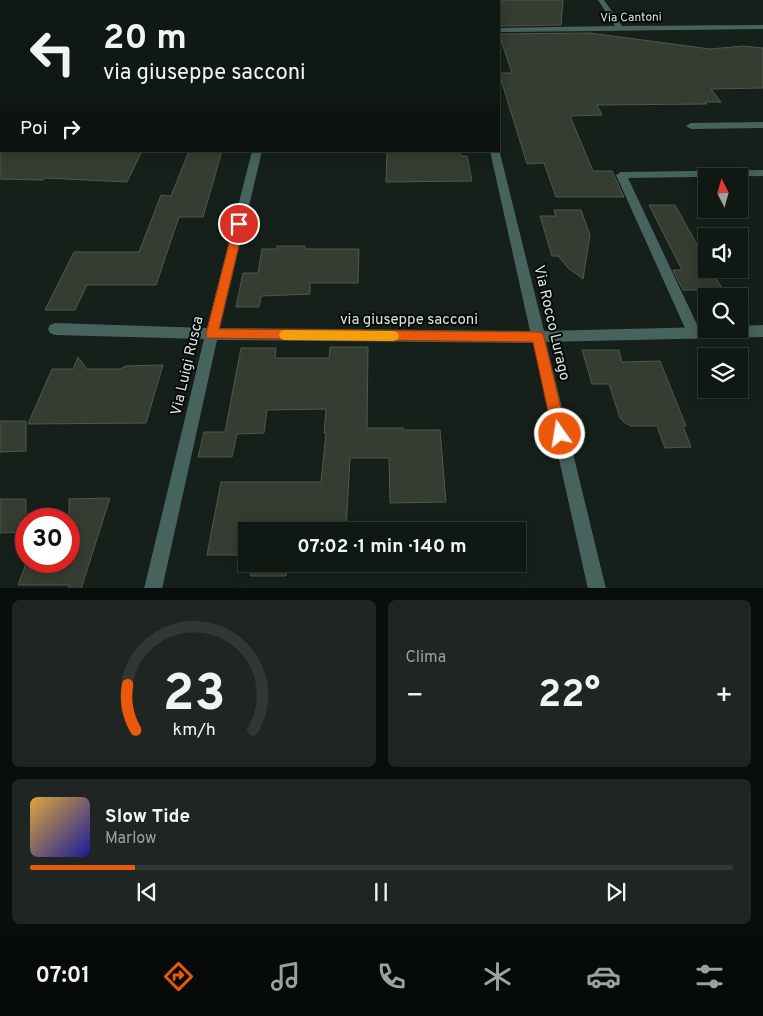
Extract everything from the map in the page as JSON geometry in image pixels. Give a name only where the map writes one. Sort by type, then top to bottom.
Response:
[{"type":"street","points":[[601,0],[620,29]]},
{"type":"street","name":"Via Cantoni","points":[[500,30],[763,27]]},
{"type":"street","points":[[691,126],[763,125]]},
{"type":"street","name":"Via Luigi Rusca","points":[[153,588],[257,152]]},
{"type":"street","name":"Via Rocco Lurago","points":[[495,152],[597,588]]},
{"type":"street","points":[[694,333],[621,174],[763,173]]},
{"type":"street","name":"via giuseppe sacconi","points":[[55,329],[212,334],[538,337],[763,331]]},
{"type":"building","points":[[500,0],[563,0],[561,25],[500,26]]},
{"type":"building","points":[[590,33],[710,49],[743,46],[763,48],[763,88],[711,89],[721,102],[705,102],[707,104],[597,105],[602,115],[570,116],[593,171],[612,171],[624,197],[556,197],[544,163],[527,164],[500,76],[500,73],[512,73],[500,34]]},
{"type":"building","points":[[0,152],[142,152],[127,182],[45,178],[43,180],[0,179]]},
{"type":"building","points":[[189,152],[222,152],[203,217],[179,217],[156,285],[87,285],[75,310],[45,310],[74,252],[139,252],[161,195],[171,196]]},
{"type":"building","points":[[387,152],[460,152],[461,156],[467,156],[472,181],[386,182]]},
{"type":"building","points":[[649,205],[675,205],[698,247],[698,278],[716,278],[722,288],[683,290],[673,270],[682,270]]},
{"type":"building","points":[[554,210],[581,210],[590,235],[583,279],[568,268],[558,256],[552,256],[540,216],[556,216]]},
{"type":"building","points":[[277,246],[305,246],[305,249],[359,249],[358,283],[310,283],[310,294],[261,296],[259,307],[236,307],[243,273],[258,273],[262,249],[277,249]]},
{"type":"building","points":[[330,347],[368,347],[367,428],[440,430],[446,502],[390,503],[389,458],[350,458],[346,522],[238,522],[238,555],[207,555],[221,482],[321,482],[326,433],[324,433],[326,409],[267,410],[264,433],[237,434],[232,457],[198,457],[204,432],[225,432],[241,348],[276,348],[275,358],[329,358]]},
{"type":"building","points":[[582,350],[619,350],[622,362],[660,361],[686,426],[683,426],[691,447],[665,448],[657,426],[631,426],[625,423],[620,418],[609,384],[592,384]]},
{"type":"building","points":[[78,357],[87,369],[120,369],[126,366],[163,365],[146,423],[28,424],[52,369],[73,369]]},
{"type":"building","points":[[0,421],[26,421],[26,451],[0,452]]},
{"type":"building","points":[[110,498],[81,588],[69,588],[69,585],[18,585],[22,573],[80,573],[80,508],[69,508],[69,499]]},
{"type":"building","points":[[0,499],[26,499],[26,508],[15,508],[15,532],[0,533]]},
{"type":"building","points":[[251,572],[286,572],[286,576],[250,576]]},
{"type":"slow traffic","points":[[285,335],[393,336]]},
{"type":"route","points":[[239,224],[212,334],[538,337],[560,434]]}]
